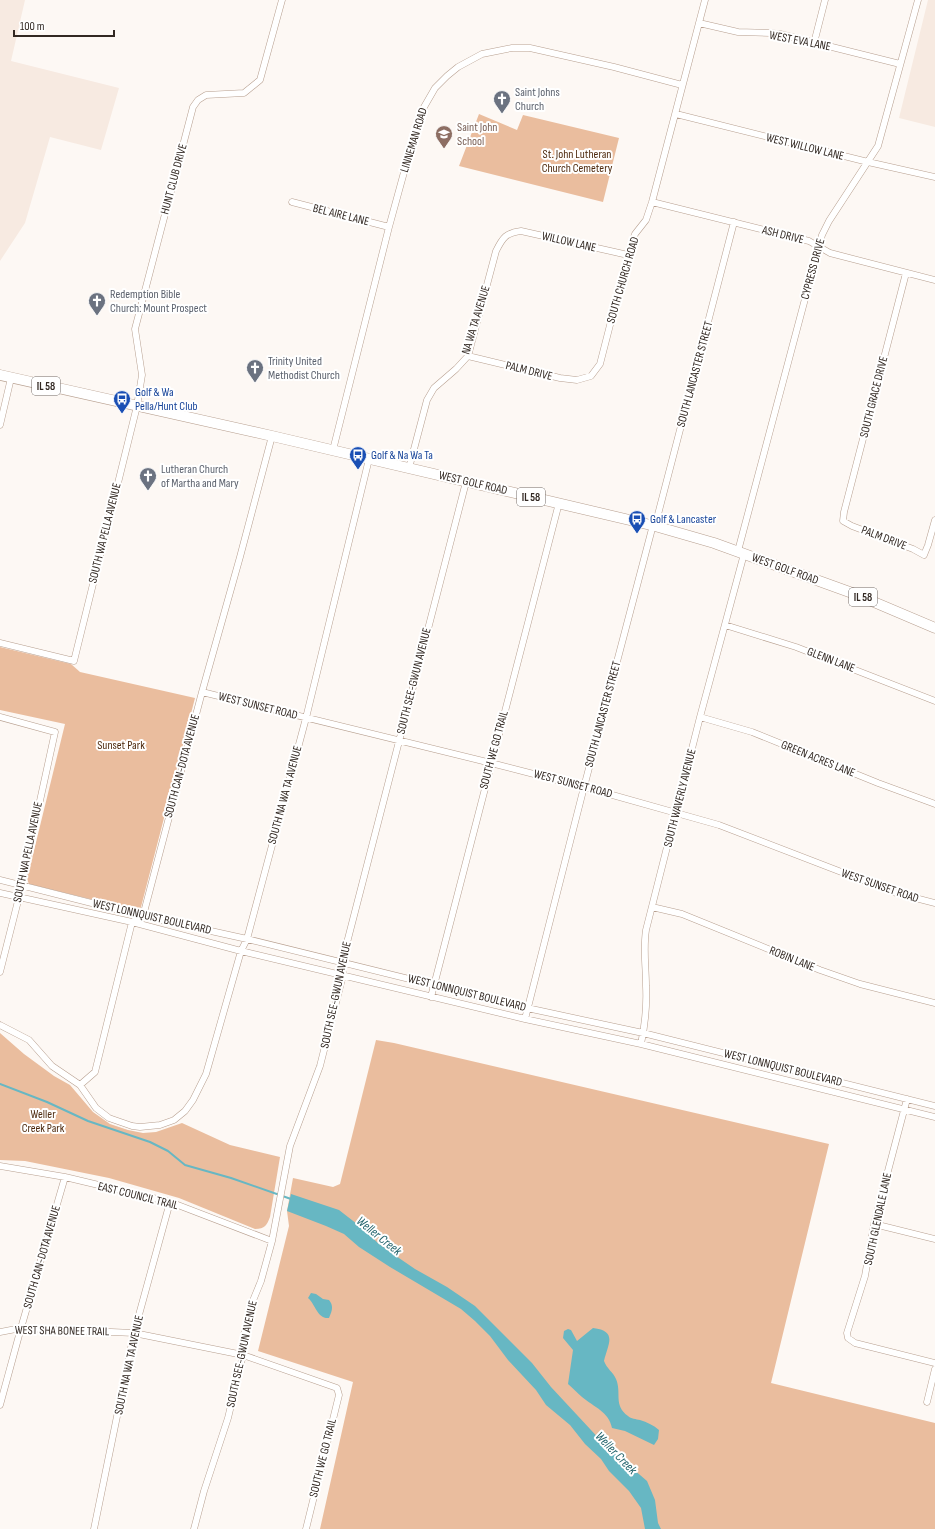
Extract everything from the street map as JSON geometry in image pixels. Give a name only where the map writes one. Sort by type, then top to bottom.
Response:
[{"type":"main road","name":"WEST GOLF ROAD","points":[[0,375],[333,450],[654,526],[741,553],[856,594],[935,628]]},
{"type":"street","name":"HUNT CLUB DRIVE","points":[[137,406],[142,375],[135,328],[193,107],[198,100],[206,95],[244,93],[260,80],[282,0]]},
{"type":"street","points":[[676,114],[704,0]]},
{"type":"street","points":[[814,42],[825,0]]},
{"type":"street","name":"CYPRESS DRIVE","points":[[741,553],[818,247],[828,221],[878,146],[918,0]]},
{"type":"street","name":"WEST EVA LANE","points":[[699,23],[738,32],[771,33],[814,42],[900,64]]},
{"type":"street","name":"LINNEMAN ROAD","points":[[333,450],[389,227],[420,114],[435,88],[447,76],[470,60],[498,50],[512,48],[531,48],[614,67],[682,85]]},
{"type":"street","name":"WEST WILLOW LANE","points":[[676,114],[868,162],[935,177]]},
{"type":"street","name":"SOUTH CHURCH ROAD","points":[[591,376],[600,364],[628,255],[635,234],[646,220],[676,114]]},
{"type":"street","name":"BEL AIRE LANE","points":[[292,202],[389,227]]},
{"type":"street","name":"ASH DRIVE","points":[[652,202],[809,240],[818,247],[830,253],[935,280]]},
{"type":"street","name":"SOUTH LANCASTER STREET","points":[[525,1020],[584,787],[734,222]]},
{"type":"street","name":"WILLOW LANE","points":[[509,233],[521,231],[628,255]]},
{"type":"street","name":"NA WA TA AVENUE","points":[[409,468],[427,400],[434,388],[468,356],[496,251],[501,240],[509,233]]},
{"type":"street","name":"SOUTH GRACE DRIVE","points":[[843,521],[844,512],[906,273]]},
{"type":"street","name":"PALM DRIVE","points":[[468,356],[560,378],[577,380],[591,376]]},
{"type":"street","points":[[0,425],[11,378]]},
{"type":"street","name":"SOUTH WA PELLA AVENUE","points":[[0,644],[74,661],[137,406]]},
{"type":"street","name":"SOUTH CAN-DOTA AVENUE","points":[[143,916],[272,436]]},
{"type":"street","name":"SOUTH NA WA TA AVENUE","points":[[80,1085],[96,1108],[109,1118],[132,1126],[148,1127],[174,1120],[185,1111],[193,1100],[206,1074],[241,951],[247,939],[306,718],[370,459]]},
{"type":"street","name":"SOUTH SEE-GWUN AVENUE","points":[[194,1529],[204,1491],[228,1418],[243,1355],[244,1334],[252,1303],[261,1281],[272,1241],[290,1146],[320,1066],[343,975],[342,962],[466,482]]},
{"type":"street","name":"SOUTH WE GO TRAIL","points":[[431,997],[559,503]]},
{"type":"street","name":"PALM DRIVE","points":[[843,521],[852,526],[913,549],[924,555],[935,520]]},
{"type":"street","name":"SOUTH WAVERLY AVENUE","points":[[641,1044],[647,1000],[644,946],[652,907],[725,625],[741,553]]},
{"type":"street","name":"GLENN LANE","points":[[725,625],[796,647],[935,701]]},
{"type":"street","name":"WEST SUNSET ROAD","points":[[202,692],[491,763],[584,787],[719,825],[896,893],[935,904]]},
{"type":"street","name":"SOUTH WA PELLA AVENUE","points":[[0,717],[54,732],[19,897],[0,972]]},
{"type":"street","name":"GREEN ACRES LANE","points":[[700,717],[752,732],[878,783],[935,804]]},
{"type":"street","name":"WEST LONNQUIST BOULEVARD","points":[[0,880],[143,916],[342,962],[434,986],[643,1033],[935,1106]]},
{"type":"street","name":"WEST LONNQUIST BOULEVARD","points":[[0,893],[132,922],[241,951],[525,1020],[641,1044],[935,1118]]},
{"type":"street","name":"ROBIN LANE","points":[[652,907],[682,914],[820,970],[860,984],[935,1003]]},
{"type":"street","points":[[0,1025],[29,1040],[52,1066],[80,1085],[95,1072],[132,922],[143,916]]},
{"type":"street","name":"SOUTH GLENDALE LANE","points":[[907,1099],[874,1224],[863,1284],[847,1333],[848,1338],[855,1343],[935,1363]]},
{"type":"street","name":"EAST COUNCIL TRAIL","points":[[0,1166],[65,1177],[170,1202],[272,1241]]},
{"type":"street","name":"SOUTH CAN-DOTA AVENUE","points":[[0,1405],[65,1177]]},
{"type":"street","name":"SOUTH NA WA TA AVENUE","points":[[94,1529],[134,1333],[170,1202]]},
{"type":"street","points":[[874,1224],[935,1239]]},
{"type":"street","name":"WEST SHA BONEE TRAIL","points":[[0,1332],[21,1328],[134,1333],[243,1355],[337,1388]]},
{"type":"street","points":[[927,1402],[935,1369]]},
{"type":"street","name":"SOUTH WE GO TRAIL","points":[[306,1529],[339,1395],[337,1388]]},
{"type":"shaded area","points":[[0,0],[25,0],[11,61],[119,88],[101,150],[50,137],[25,223],[0,261]]},
{"type":"shaded area","points":[[928,0],[935,0],[935,127],[899,118]]},
{"type":"green space","name":"St. John Lutheran Church Cemetery","points":[[479,114],[517,130],[523,115],[619,138],[603,202],[459,166]]},
{"type":"green space","name":"Sunset Park","points":[[0,647],[71,664],[80,672],[195,698],[139,911],[29,884],[27,879],[65,724],[0,710]]},
{"type":"green space","name":"Weller Creek Park","points":[[0,1033],[24,1054],[54,1076],[70,1085],[93,1112],[110,1124],[143,1133],[156,1132],[182,1123],[230,1145],[280,1157],[270,1217],[267,1224],[261,1228],[255,1229],[179,1198],[109,1178],[25,1161],[0,1160]]},
{"type":"green space","points":[[376,1040],[829,1144],[771,1383],[935,1423],[935,1529],[320,1529],[353,1382],[258,1351],[289,1226],[287,1211],[293,1178],[333,1187],[340,1184]]},
{"type":"water","points":[[291,1194],[339,1210],[396,1256],[475,1306],[532,1363],[551,1387],[604,1444],[647,1481],[655,1500],[658,1523],[661,1529],[645,1529],[641,1508],[629,1491],[609,1471],[601,1459],[585,1444],[570,1425],[546,1405],[536,1390],[508,1360],[490,1336],[475,1321],[461,1309],[359,1247],[344,1234],[287,1211]]},
{"type":"water","points":[[311,1293],[316,1294],[323,1299],[329,1300],[332,1304],[329,1318],[325,1318],[319,1314],[308,1298]]},
{"type":"water","points":[[593,1328],[606,1332],[609,1335],[609,1344],[604,1361],[618,1384],[619,1403],[623,1412],[629,1417],[648,1423],[659,1430],[658,1439],[654,1445],[625,1431],[612,1428],[608,1418],[600,1410],[582,1397],[568,1384],[573,1350],[563,1338],[564,1331],[568,1329],[571,1330],[577,1341]]},
{"type":"waterway","name":"Weller Creek","points":[[0,1084],[47,1102],[88,1121],[150,1142],[168,1151],[185,1165],[231,1178],[291,1199]]},
{"type":"place","name":"Saint Johns Church","points":[[502,114]]},
{"type":"place","name":"Saint John School","points":[[444,149]]},
{"type":"place","name":"Redemption Bible Church: Mount Prospect","points":[[97,316]]},
{"type":"place","name":"Trinity United Methodist Church","points":[[255,383]]},
{"type":"place","name":"Golf & Wa Pella/Hunt Club","points":[[122,414]]},
{"type":"place","name":"Golf & Na Wa Ta","points":[[358,470]]},
{"type":"place","name":"Lutheran Church of Martha and Mary","points":[[148,491]]},
{"type":"place","name":"Golf & Lancaster","points":[[637,534]]}]
